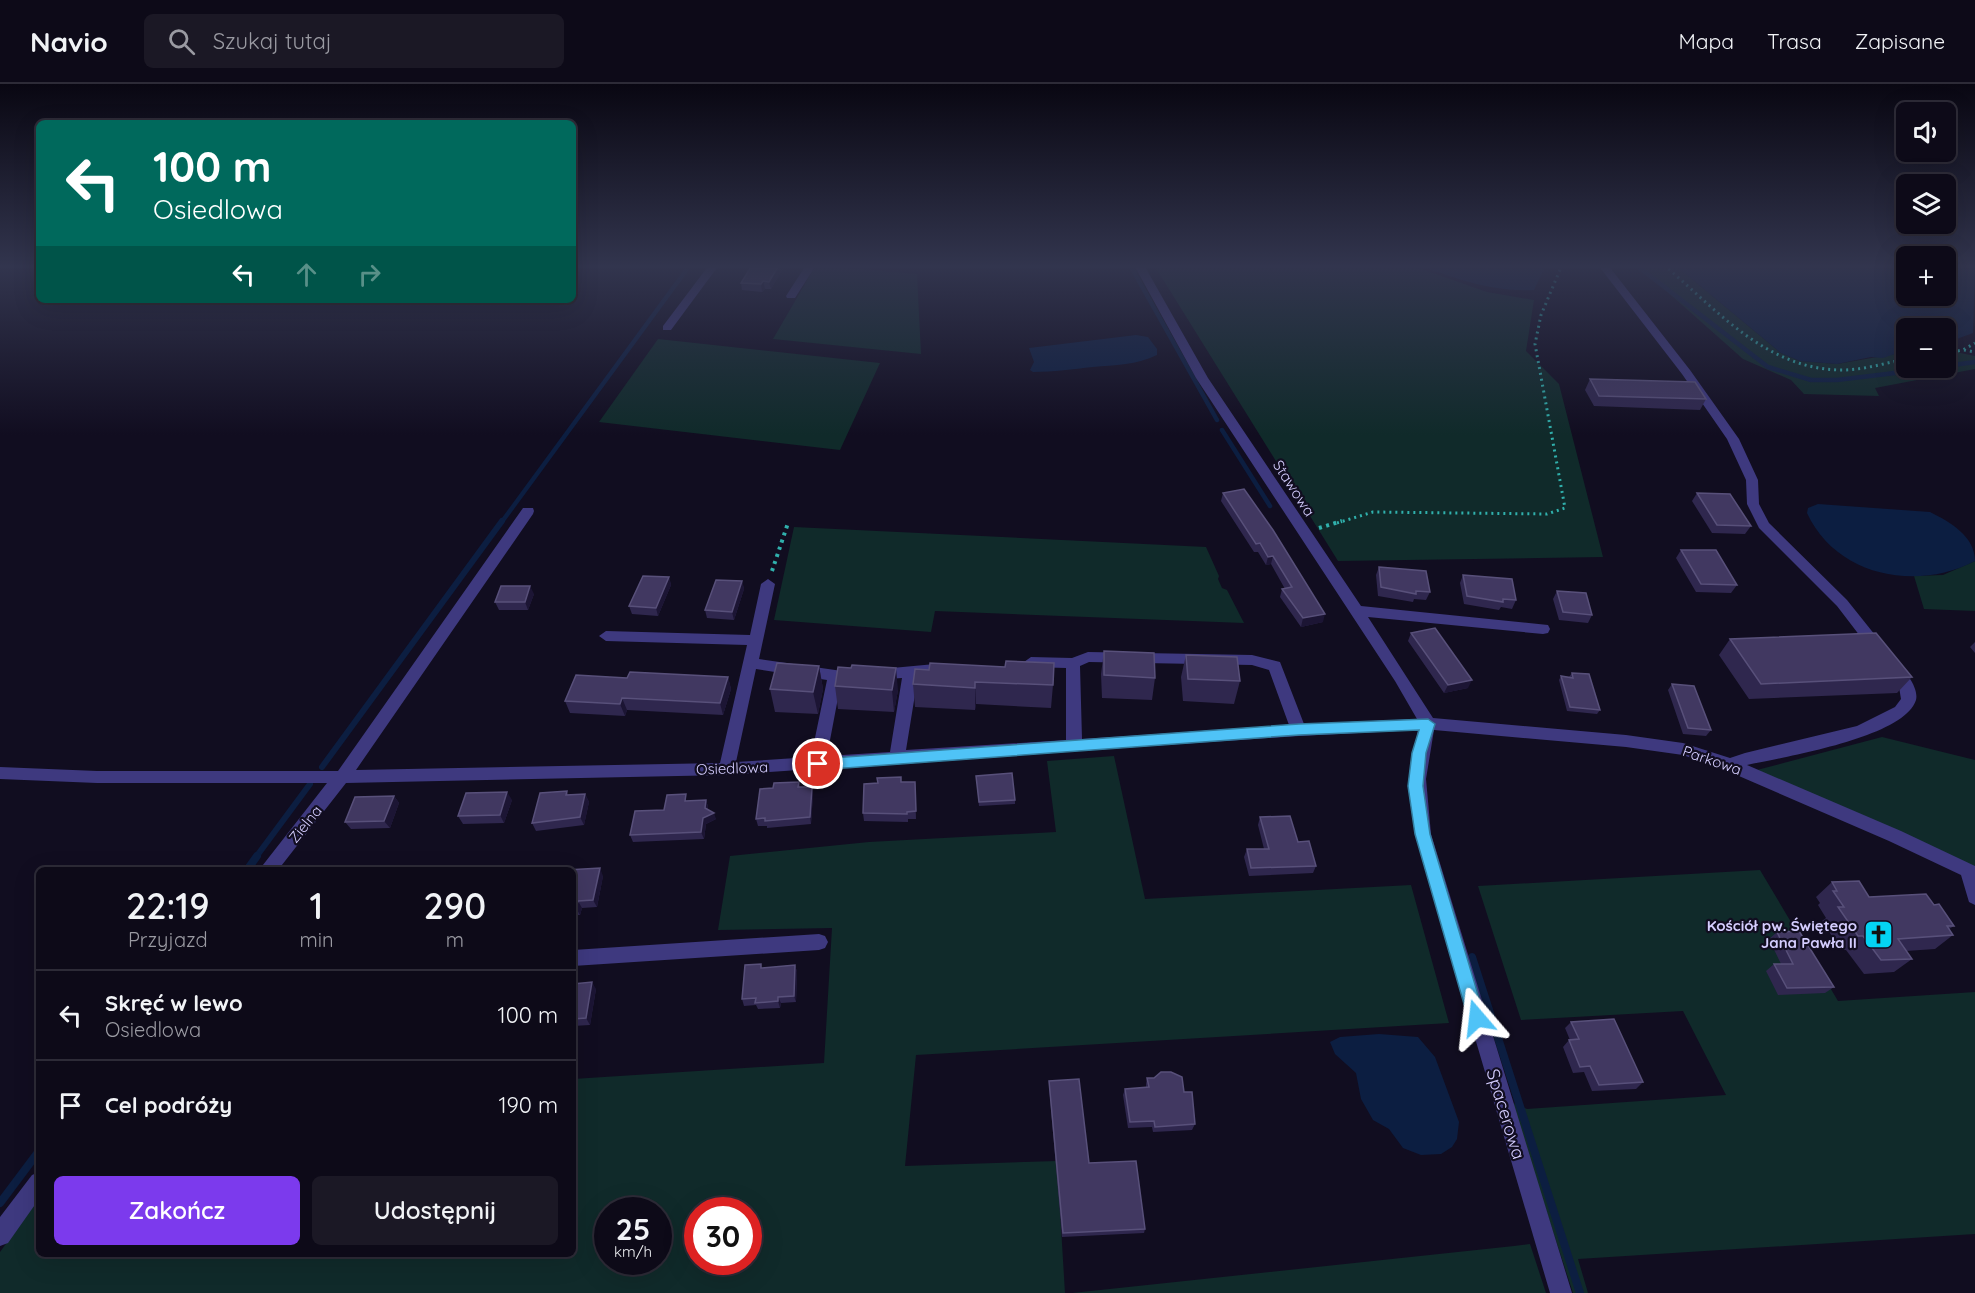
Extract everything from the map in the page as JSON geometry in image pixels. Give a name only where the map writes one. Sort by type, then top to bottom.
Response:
[{"type":"street","points":[[667,328],[672,321]]},
{"type":"street","name":"Stawowa","points":[[1170,321],[1202,378],[1428,724]]},
{"type":"street","points":[[1647,321],[1733,439],[1752,480],[1753,504],[1764,525],[1842,603],[1906,684],[1909,698],[1903,711],[1877,725],[1840,737],[1745,759],[1731,765]]},
{"type":"street","name":"Zielna","points":[[270,867],[342,777],[528,512]]},
{"type":"street","points":[[727,769],[768,584]]},
{"type":"street","points":[[1356,611],[1543,629]]},
{"type":"street","points":[[606,636],[755,640]]},
{"type":"street","points":[[1031,662],[1073,663],[1088,657],[1252,660],[1275,666],[1299,730]]},
{"type":"street","points":[[750,663],[849,678],[911,670],[951,668]]},
{"type":"street","points":[[1073,663],[1074,746]]},
{"type":"street","points":[[897,759],[911,670]]},
{"type":"street","points":[[818,764],[835,675]]},
{"type":"street","name":"Parkowa","points":[[1428,724],[1626,741],[1683,749],[1731,765],[1971,872]]},
{"type":"street","name":"Osiedlowa","points":[[0,773],[97,777],[342,777],[727,769],[1299,730],[1428,724]]},
{"type":"street","name":"Spacerowa","points":[[1428,724],[1419,753],[1415,786],[1423,834],[1561,1293]]},
{"type":"street","points":[[1971,872],[1975,897]]},
{"type":"street","points":[[576,958],[819,942]]},
{"type":"street","points":[[0,1235],[36,1186]]},
{"type":"path","points":[[1304,533],[1374,512],[1547,514],[1565,508],[1535,344],[1540,321]]},
{"type":"path","points":[[1729,321],[1771,354],[1792,363],[1813,368],[1843,370],[1896,361]]},
{"type":"path","points":[[1956,351],[1975,344]]},
{"type":"path","points":[[1963,350],[1975,352]]},
{"type":"path","points":[[768,584],[788,523]]},
{"type":"green space","points":[[783,321],[919,321],[921,354],[773,339]]},
{"type":"green space","points":[[1189,321],[1531,321],[1526,351],[1559,384],[1603,557],[1338,561]]},
{"type":"green space","points":[[1701,321],[1743,321],[1781,353],[1800,361],[1837,364],[1896,354],[1896,378],[1928,378],[1875,388],[1879,396],[1804,394],[1791,380],[1743,359]]},
{"type":"green space","points":[[658,339],[880,363],[840,450],[599,422]]},
{"type":"green space","points":[[1956,352],[1975,356],[1975,369],[1956,373]]},
{"type":"green space","points":[[794,527],[1206,547],[1222,588],[1227,590],[1244,623],[935,611],[931,632],[774,620]]},
{"type":"green space","points":[[1975,561],[1975,611],[1924,609],[1914,576],[1943,575]]},
{"type":"green space","points":[[1882,737],[1975,760],[1975,869],[1757,770]]},
{"type":"green space","points":[[1114,756],[1145,899],[1411,885],[1449,1023],[916,1055],[905,1166],[1057,1161],[1065,1293],[0,1293],[0,1252],[36,1202],[36,1257],[576,1257],[576,1079],[824,1063],[832,928],[718,930],[730,856],[869,842],[1056,832],[1047,761]]},
{"type":"green space","points":[[1760,870],[1838,1001],[1975,992],[1975,1234],[1578,1259],[1588,1293],[1573,1293],[1511,1102],[1527,1109],[1726,1095],[1683,1011],[1521,1020],[1478,886]]},
{"type":"green space","points":[[1530,1244],[1546,1293],[1072,1293],[1514,1246]]},
{"type":"water","points":[[1743,321],[1896,321],[1896,353],[1883,358],[1871,357],[1837,364],[1800,361],[1781,353]]},
{"type":"water","points":[[1956,321],[1973,321],[1973,333],[1956,339]]},
{"type":"water","points":[[1136,335],[1148,337],[1157,349],[1157,355],[1142,361],[1118,365],[1048,372],[1030,370],[1034,362],[1029,348]]},
{"type":"water","points":[[1818,504],[1930,512],[1953,525],[1966,537],[1974,552],[1975,561],[1952,570],[1928,575],[1904,576],[1880,572],[1857,564],[1837,551],[1820,534],[1807,513],[1808,508]]},
{"type":"water","points":[[1379,1034],[1418,1037],[1435,1057],[1459,1122],[1457,1139],[1452,1147],[1441,1154],[1421,1155],[1403,1148],[1389,1129],[1373,1120],[1361,1099],[1356,1073],[1335,1054],[1330,1042],[1340,1037]]},
{"type":"building","points":[[1590,379],[1695,382],[1706,399],[1599,396]]},
{"type":"building","points":[[1244,489],[1273,530],[1325,614],[1303,618],[1282,589],[1292,587],[1273,556],[1268,557],[1260,543],[1256,544],[1223,493]]},
{"type":"building","points":[[1697,493],[1730,494],[1751,526],[1717,525]]},
{"type":"building","points":[[1681,550],[1716,550],[1737,585],[1701,584]]},
{"type":"building","points":[[1379,567],[1426,571],[1430,592],[1416,591],[1416,594],[1381,587]]},
{"type":"building","points":[[1463,575],[1512,579],[1516,600],[1503,599],[1503,602],[1467,596]]},
{"type":"building","points":[[643,576],[669,577],[656,608],[629,606]]},
{"type":"building","points":[[716,580],[742,581],[732,612],[705,610]]},
{"type":"building","points":[[501,586],[530,586],[525,602],[495,602]]},
{"type":"building","points":[[1557,591],[1586,593],[1592,615],[1563,612]]},
{"type":"building","points":[[1435,628],[1472,680],[1448,685],[1411,633]]},
{"type":"building","points":[[1876,633],[1912,677],[1761,684],[1730,639]]},
{"type":"building","points":[[1104,651],[1154,653],[1155,678],[1104,675]]},
{"type":"building","points":[[1186,655],[1237,657],[1240,681],[1188,679]]},
{"type":"building","points":[[1006,661],[1054,663],[1053,685],[975,682],[975,688],[913,684],[915,669],[929,670],[930,663],[1005,667]]},
{"type":"building","points":[[777,663],[819,666],[813,692],[770,689]]},
{"type":"building","points":[[852,665],[896,668],[892,690],[835,686],[838,667],[851,668]]},
{"type":"building","points":[[630,672],[728,677],[720,703],[622,698],[620,704],[565,701],[576,675],[627,678]]},
{"type":"building","points":[[1572,673],[1589,674],[1600,710],[1570,707],[1561,676],[1573,678]]},
{"type":"building","points":[[1672,684],[1694,686],[1711,730],[1688,728]]},
{"type":"building","points":[[1012,773],[1015,800],[979,802],[976,776]]},
{"type":"building","points":[[901,777],[901,782],[915,782],[916,811],[907,812],[907,814],[863,813],[864,784],[878,783],[877,778]]},
{"type":"building","points":[[799,782],[798,787],[812,787],[810,817],[765,821],[765,818],[756,819],[760,789],[773,788],[774,783]]},
{"type":"building","points":[[567,791],[566,795],[585,794],[580,817],[532,823],[540,793]]},
{"type":"building","points":[[507,792],[500,815],[458,816],[466,793]]},
{"type":"building","points":[[686,794],[685,801],[706,800],[705,808],[714,813],[703,818],[701,832],[630,835],[635,811],[664,810],[667,795]]},
{"type":"building","points":[[394,796],[384,821],[345,822],[355,797]]},
{"type":"building","points":[[1290,816],[1298,842],[1309,841],[1316,866],[1251,868],[1247,849],[1269,849],[1260,817]]},
{"type":"building","points":[[600,868],[593,900],[578,901],[576,908],[576,869]]},
{"type":"building","points":[[1859,881],[1869,897],[1926,894],[1934,905],[1939,904],[1954,926],[1947,926],[1953,935],[1898,939],[1912,959],[1881,960],[1863,936],[1858,936],[1838,907],[1844,907],[1833,891],[1837,891],[1832,882]]},
{"type":"building","points":[[1799,931],[1834,987],[1787,988],[1774,964],[1793,964],[1777,932]]},
{"type":"building","points":[[761,964],[761,968],[795,965],[794,996],[778,997],[778,1001],[755,1003],[756,998],[742,999],[745,965]]},
{"type":"building","points":[[592,982],[586,1018],[576,1019],[576,984]]},
{"type":"building","points":[[1614,1019],[1643,1082],[1599,1085],[1590,1066],[1580,1067],[1569,1040],[1579,1039],[1571,1022]]},
{"type":"building","points":[[1161,1072],[1171,1072],[1182,1077],[1184,1092],[1192,1092],[1195,1124],[1155,1127],[1154,1121],[1130,1122],[1125,1089],[1149,1087],[1147,1078],[1154,1078]]},
{"type":"building","points":[[1079,1079],[1089,1163],[1136,1161],[1145,1229],[1063,1233],[1049,1081]]},
{"type":"waterway","points":[[501,523],[649,321]]},
{"type":"waterway","points":[[1162,321],[1217,420]]},
{"type":"waterway","points":[[1709,321],[1768,367],[1811,380],[1837,380],[1896,373]]},
{"type":"waterway","points":[[1956,365],[1975,362]]},
{"type":"waterway","points":[[1222,430],[1270,506]]},
{"type":"waterway","points":[[322,767],[502,521]]},
{"type":"waterway","points":[[256,857],[310,784]]},
{"type":"waterway","points":[[249,867],[257,856]]},
{"type":"waterway","points":[[1472,957],[1580,1293]]},
{"type":"waterway","points":[[0,1203],[36,1155]]},
{"type":"place","name":"Kościół pw. Świętego Jana Pawła II","points":[[1878,934]]},
{"type":"route","points":[[818,764],[1299,730],[1428,724],[1419,753],[1415,786],[1423,834],[1477,1018]]}]
